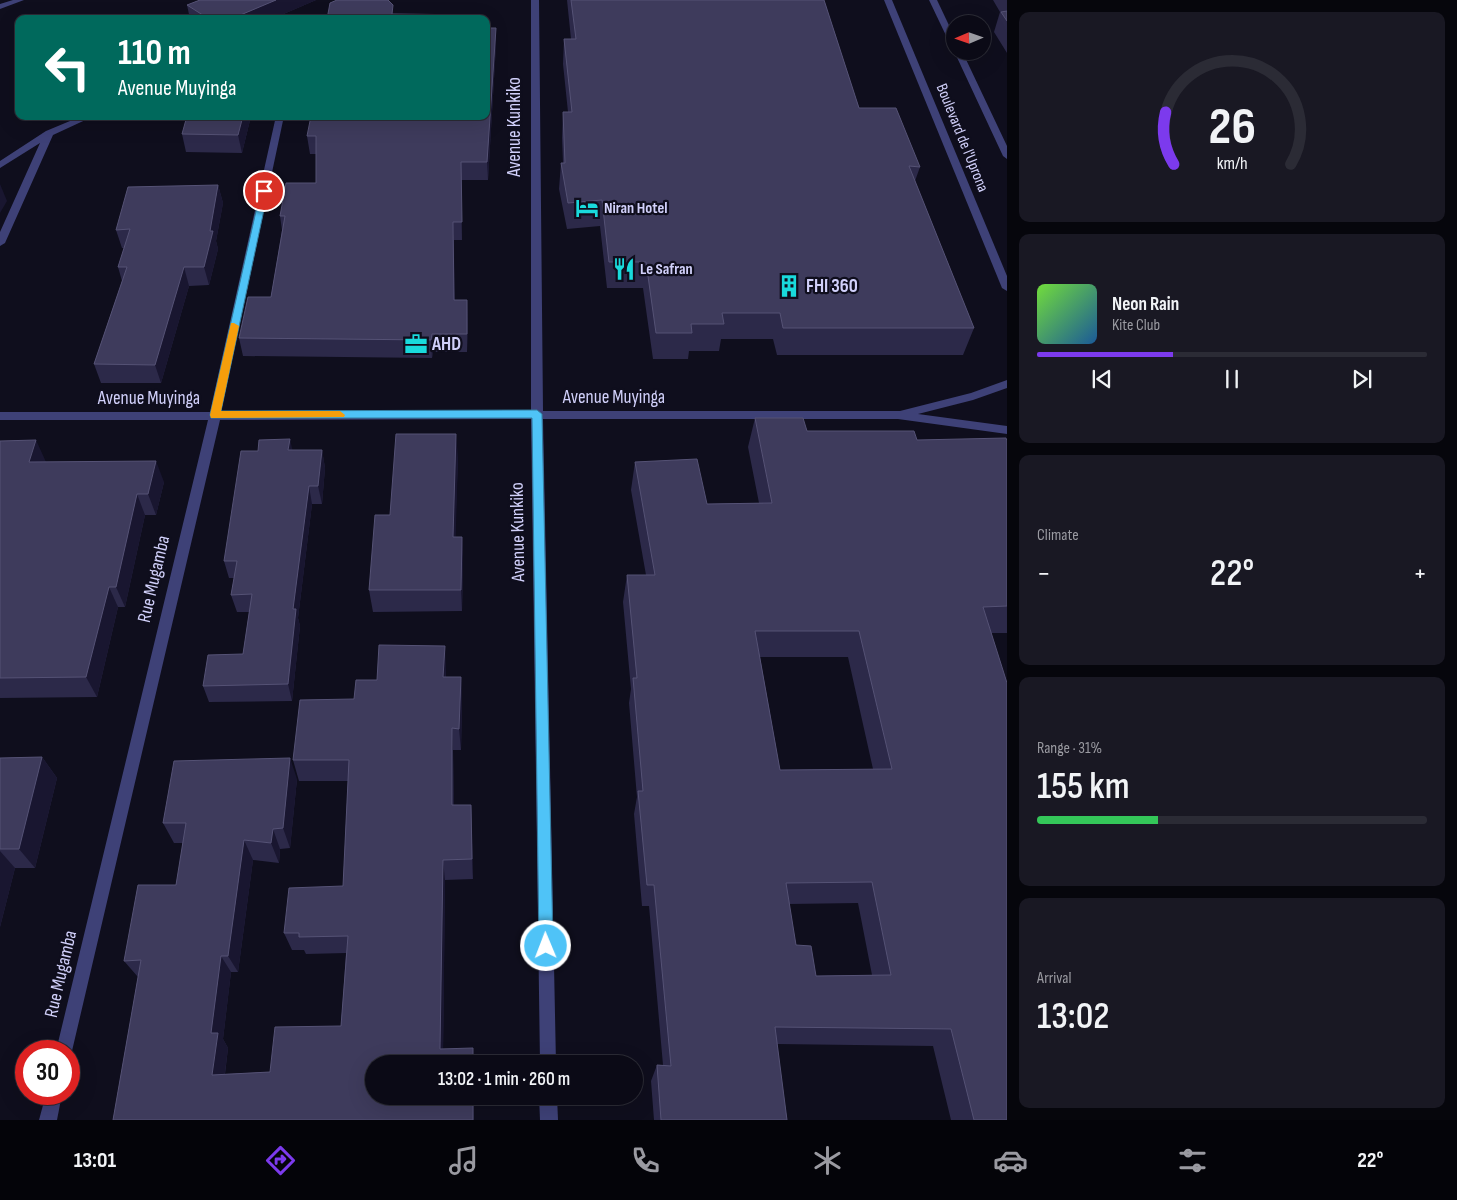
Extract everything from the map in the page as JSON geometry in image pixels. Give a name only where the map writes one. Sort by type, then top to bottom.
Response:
[{"type":"street","points":[[0,7],[20,0]]},
{"type":"street","points":[[333,15],[370,0]]},
{"type":"street","name":"Avenue Kunkiko","points":[[535,0],[537,414],[548,1055]]},
{"type":"street","name":"Boulevard de l'Uprona","points":[[888,0],[1007,288]]},
{"type":"street","points":[[933,0],[946,27]]},
{"type":"street","name":"Boulevard de l'Uprona","points":[[962,60],[1007,156]]},
{"type":"street","points":[[0,165],[49,133],[80,120]]},
{"type":"street","name":"Rue Mugamba","points":[[67,1040],[215,415],[279,120]]},
{"type":"street","points":[[0,243],[49,133]]},
{"type":"street","name":"Avenue Muyinga","points":[[898,415],[973,396],[1007,384]]},
{"type":"street","name":"Avenue Muyinga","points":[[0,416],[898,415],[1007,430]]},
{"type":"street","points":[[48,1120],[51,1105]]},
{"type":"street","points":[[548,1105],[549,1120]]},
{"type":"building","points":[[200,0],[276,0],[240,15],[203,15],[187,5]]},
{"type":"building","points":[[337,0],[388,0],[393,5],[392,14],[479,15],[328,15],[330,3]]},
{"type":"building","points":[[571,0],[824,0],[859,108],[896,108],[920,167],[909,166],[974,328],[783,328],[780,313],[722,313],[724,324],[691,324],[692,333],[656,333],[646,262],[609,262],[602,200],[568,203],[561,163],[565,163],[563,112],[572,112],[564,39],[576,39]]},
{"type":"building","points":[[1007,11],[1007,21],[1001,12]]},
{"type":"building","points":[[490,28],[496,28],[490,117]]},
{"type":"building","points":[[186,120],[242,120],[238,135],[182,134]]},
{"type":"building","points":[[310,120],[490,120],[487,162],[461,162],[462,222],[453,222],[454,300],[467,300],[467,334],[432,334],[431,340],[239,338],[248,297],[271,297],[285,216],[280,216],[286,183],[316,183],[316,136],[307,136]]},
{"type":"building","points":[[218,185],[210,231],[213,231],[204,267],[184,267],[155,365],[94,364],[127,267],[118,267],[130,229],[116,230],[128,187]]},
{"type":"building","points":[[755,418],[803,418],[807,431],[914,431],[917,440],[1006,438],[1007,606],[983,607],[1007,683],[1007,1120],[974,1120],[951,1029],[775,1027],[787,1120],[661,1120],[657,1065],[671,1066],[654,885],[647,885],[638,791],[643,791],[633,678],[637,678],[627,575],[655,575],[635,462],[697,459],[707,504],[772,503]],"holes":[[[755,631],[859,631],[892,769],[780,770]],[[872,882],[891,975],[816,976],[811,946],[796,945],[786,883]]]},
{"type":"building","points":[[396,434],[456,434],[453,537],[462,537],[461,590],[369,590],[375,515],[390,515]]},
{"type":"building","points":[[290,439],[288,450],[322,450],[318,486],[309,486],[293,609],[296,609],[288,684],[203,686],[208,655],[243,654],[252,594],[231,595],[237,561],[224,561],[241,451],[258,451],[259,440]]},
{"type":"building","points":[[36,440],[29,462],[156,461],[148,494],[137,494],[116,587],[109,587],[86,677],[0,678],[0,441]]},
{"type":"building","points":[[379,645],[445,646],[443,677],[461,677],[459,729],[452,728],[452,805],[471,805],[472,859],[443,860],[440,1049],[473,1048],[473,1055],[365,1055],[365,1105],[473,1105],[473,1120],[113,1120],[141,960],[124,961],[138,885],[176,885],[186,823],[163,823],[174,761],[290,758],[283,828],[273,829],[271,843],[244,840],[228,956],[221,956],[211,1033],[218,1033],[212,1075],[270,1072],[275,1027],[341,1026],[348,936],[299,937],[299,933],[284,933],[289,888],[343,886],[349,760],[293,760],[300,700],[354,699],[356,680],[377,680]]},
{"type":"building","points":[[42,757],[19,849],[0,849],[0,758]]},
{"type":"slow traffic","points":[[234,326],[215,415],[340,415]]},
{"type":"place","name":"Niran Hotel","points":[[587,208]]},
{"type":"place","name":"Le Safran","points":[[624,269]]},
{"type":"place","name":"FHI 360","points":[[789,286]]},
{"type":"place","name":"AHD","points":[[416,344]]},
{"type":"route","points":[[264,191],[215,415],[537,414],[546,946]]}]
